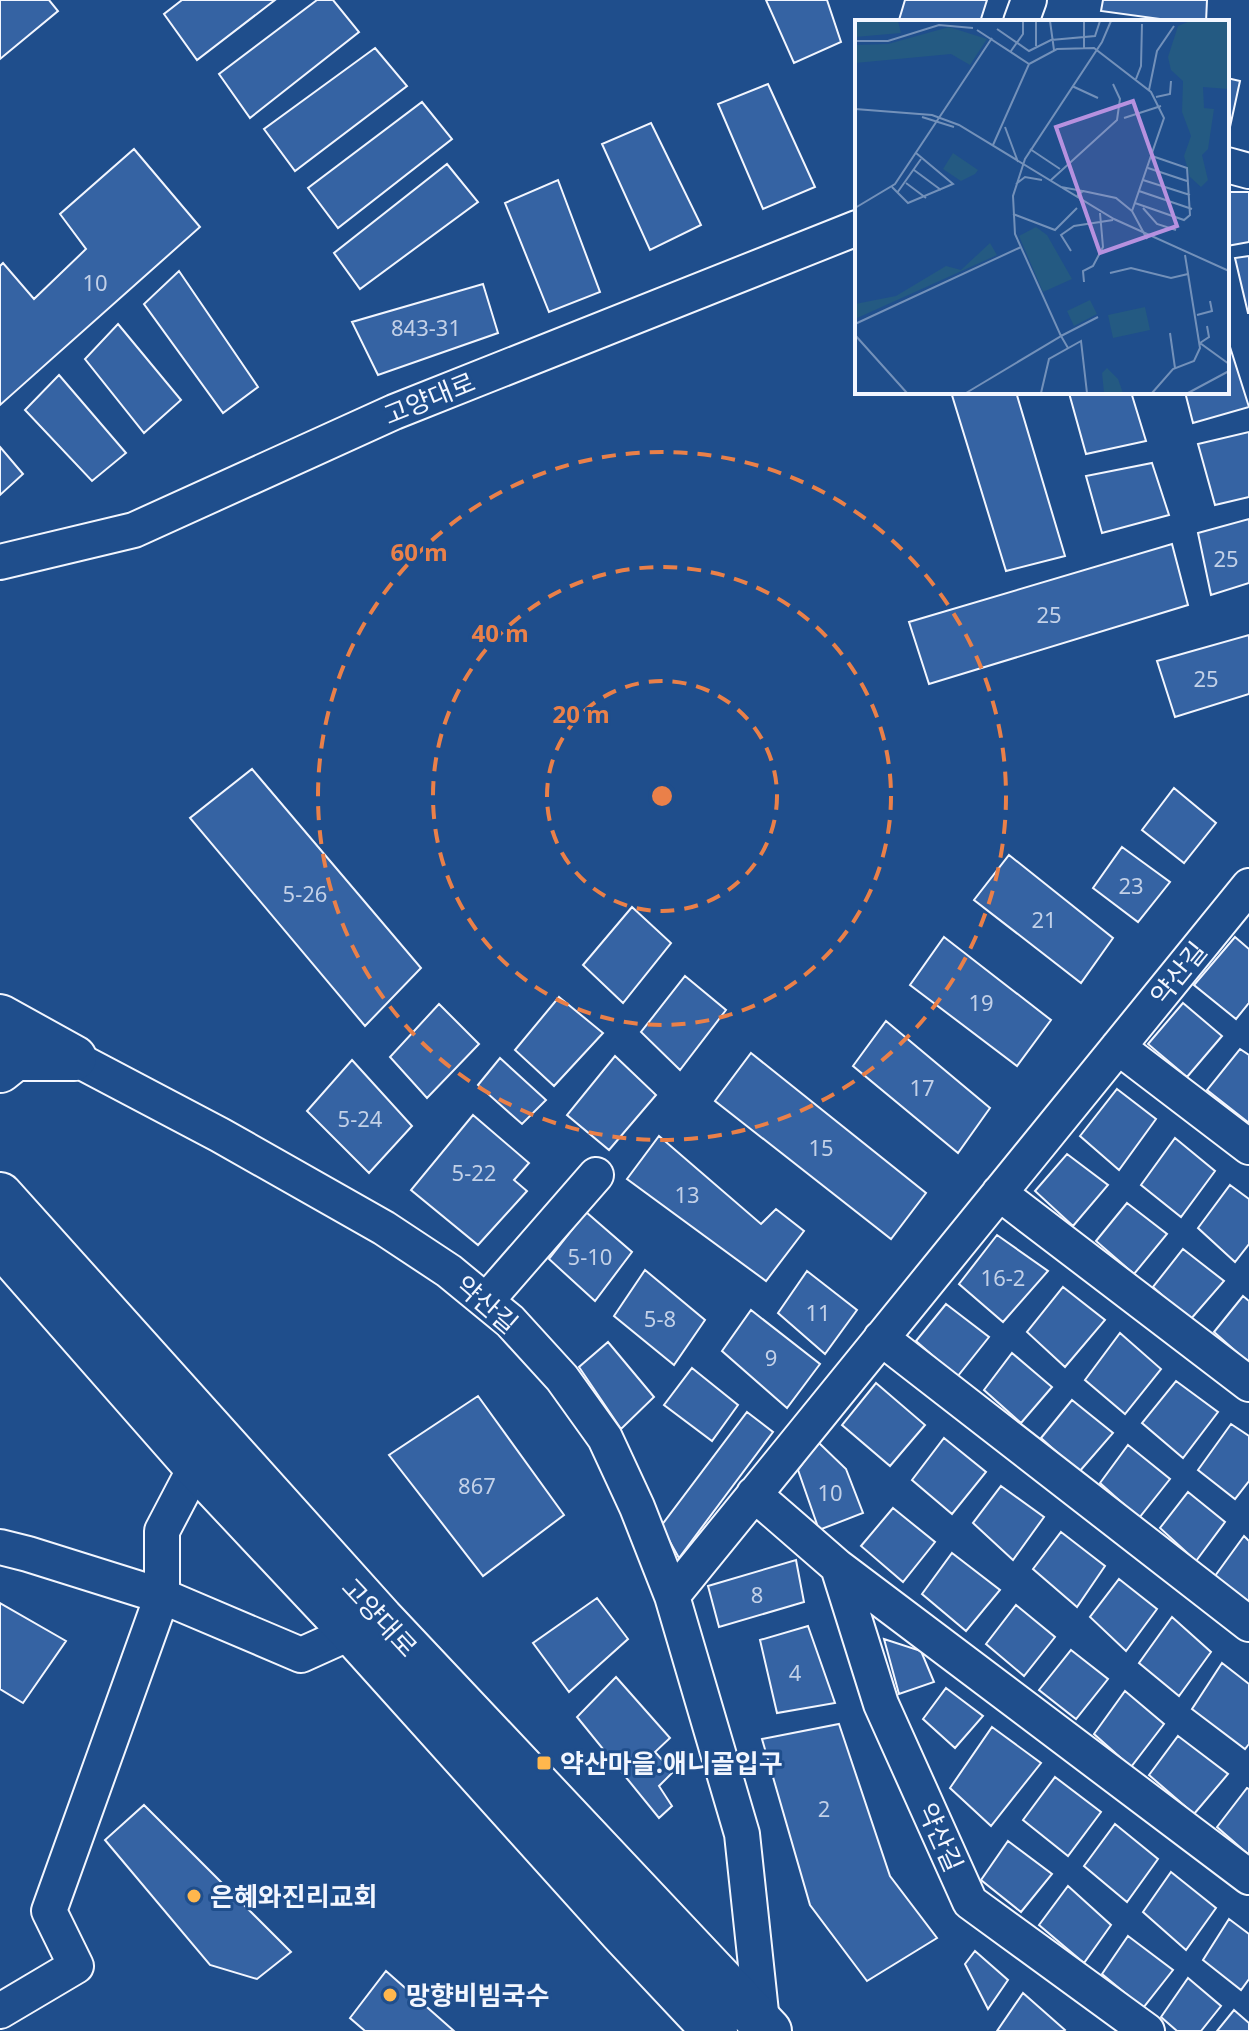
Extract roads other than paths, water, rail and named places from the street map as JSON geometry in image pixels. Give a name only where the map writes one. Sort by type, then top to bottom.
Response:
[{"type":"main road","points":[[0,1017],[74,1058]]},
{"type":"main road","points":[[0,1070],[15,1058],[74,1058]]},
{"type":"main road","name":"고양대로","points":[[0,1195],[381,1619],[765,2029]]},
{"type":"main road","name":"고양대로","points":[[5,1253],[196,1466],[352,1632],[715,2031]]},
{"type":"street","points":[[1022,20],[1029,0]]},
{"type":"street","points":[[1229,166],[1249,171]]},
{"type":"street","name":"고양대로","points":[[0,562],[134,530],[394,412],[855,229]]},
{"type":"street","name":"약산길","points":[[74,1058],[220,1135],[384,1228],[449,1271],[510,1321],[562,1378],[605,1438],[637,1507],[672,1596],[1118,1047],[1246,897]]},
{"type":"street","points":[[1118,1047],[1249,1147]]},
{"type":"street","points":[[486,1301],[596,1175]]},
{"type":"street","points":[[999,1193],[1249,1384]]},
{"type":"street","points":[[881,1338],[1249,1624]]},
{"type":"street","points":[[0,2011],[76,1966],[49,1911],[162,1596],[162,1531],[196,1466]]},
{"type":"street","points":[[754,1494],[838,1567],[1249,1877]]},
{"type":"street","points":[[0,1547],[162,1596],[301,1655],[352,1632]]},
{"type":"street","name":"약산길","points":[[838,1567],[881,1704],[970,1902],[1147,2031]]},
{"type":"street","points":[[672,1596],[742,1834],[765,2029]]},
{"type":"place","name":"약산마을.애니골입구","points":[[544,1763]]},
{"type":"place","name":"은혜와진리교회","points":[[194,1896]]},
{"type":"place","name":"망향비빔국수","points":[[390,1995]]}]
